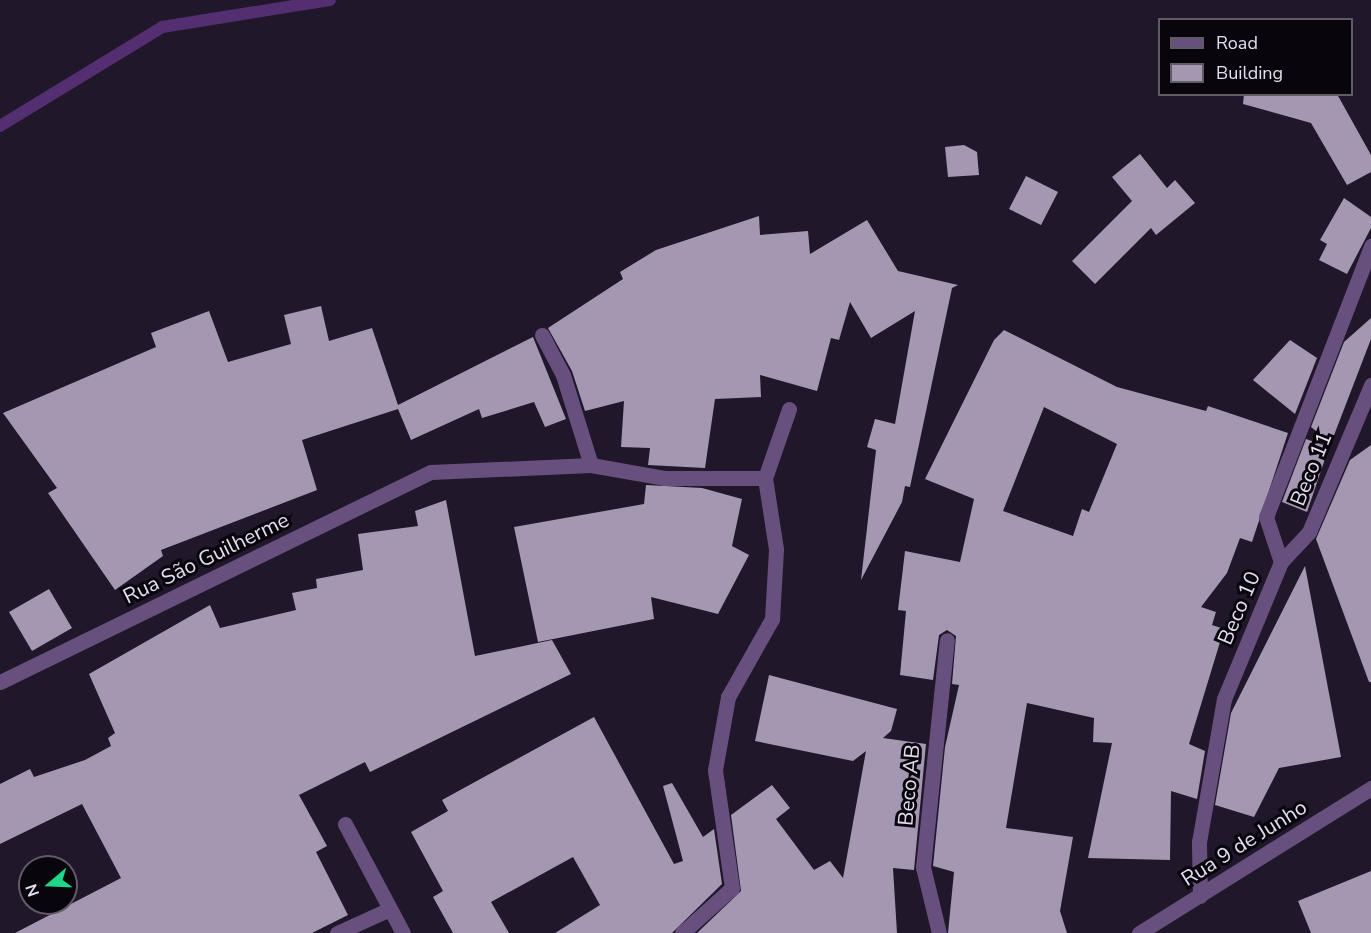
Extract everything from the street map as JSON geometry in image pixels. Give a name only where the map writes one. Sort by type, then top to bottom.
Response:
[{"type":"street","name":"Beco 10","points":[[1200,896],[1199,842],[1224,699],[1281,562],[1266,517],[1371,246]]},
{"type":"street","points":[[542,335],[563,375],[591,465],[664,478],[765,478]]},
{"type":"street","name":"Beco 11","points":[[1281,562],[1309,532],[1371,385]]},
{"type":"street","points":[[682,933],[732,888],[715,770],[728,697],[772,619],[776,549],[765,478],[789,409]]},
{"type":"street","name":"Rua São Guilherme","points":[[0,682],[431,472],[591,465]]},
{"type":"street","name":"Beco AB","points":[[939,933],[923,867],[947,640]]},
{"type":"street","name":"Rua 9 de Junho","points":[[1139,933],[1371,788]]},
{"type":"street","points":[[345,824],[403,933]]},
{"type":"street","points":[[337,933],[390,909]]},
{"type":"building","points":[[1244,96],[1338,96],[1371,155],[1371,172],[1347,185],[1311,123],[1243,104]]},
{"type":"building","points":[[964,145],[977,152],[979,175],[948,177],[945,147]]},
{"type":"building","points":[[1140,154],[1167,188],[1175,180],[1195,203],[1156,235],[1151,228],[1095,284],[1072,261],[1132,201],[1112,177]]},
{"type":"building","points":[[1026,176],[1058,192],[1041,225],[1009,209]]},
{"type":"building","points":[[1344,198],[1371,217],[1371,228],[1347,274],[1319,260],[1327,244],[1320,240]]},
{"type":"building","points":[[759,216],[760,235],[808,231],[810,254],[867,220],[898,271],[958,285],[952,288],[910,487],[905,486],[902,502],[861,580],[876,450],[867,447],[875,419],[895,424],[915,311],[871,338],[850,302],[839,340],[831,338],[817,391],[760,375],[761,397],[715,399],[705,468],[648,465],[650,448],[621,447],[624,401],[585,411],[572,371],[548,328],[623,279],[620,272],[656,250]]},
{"type":"building","points":[[321,306],[329,341],[372,328],[398,405],[533,337],[566,419],[545,427],[534,402],[482,418],[479,409],[411,440],[398,409],[302,440],[317,490],[161,550],[163,556],[115,590],[48,493],[57,488],[3,413],[156,347],[151,333],[209,311],[228,362],[291,344],[284,315]]},
{"type":"building","points":[[1371,318],[1371,339],[1331,443],[1311,427],[1344,342]]},
{"type":"building","points":[[1004,330],[1117,387],[1206,411],[1208,406],[1288,433],[1252,542],[1240,538],[1227,573],[1201,607],[1216,612],[1212,625],[1224,629],[1189,744],[1205,751],[1197,799],[1171,791],[1170,860],[1088,858],[1112,743],[1093,742],[1094,718],[1027,703],[1006,828],[1073,837],[1060,911],[1067,933],[948,933],[954,872],[933,866],[945,747],[959,685],[952,684],[956,636],[947,630],[939,635],[933,680],[900,675],[906,611],[898,610],[905,551],[960,562],[974,499],[925,479],[994,340]],"holes":[[[1044,407],[1117,444],[1089,512],[1082,509],[1073,536],[1003,511]]]},
{"type":"building","points":[[1290,340],[1317,358],[1295,414],[1253,380]]},
{"type":"building","points":[[1306,439],[1329,447],[1307,512],[1282,502]]},
{"type":"building","points":[[1371,445],[1371,682],[1369,682],[1316,539],[1350,460]]},
{"type":"building","points":[[646,485],[702,488],[742,499],[732,546],[749,555],[718,614],[651,597],[654,619],[538,642],[514,527],[644,504]]},
{"type":"building","points":[[446,500],[475,656],[552,640],[571,674],[370,772],[365,762],[299,795],[327,846],[316,852],[348,915],[312,933],[15,933],[50,915],[78,915],[78,900],[121,878],[82,804],[0,844],[0,784],[30,769],[34,777],[85,760],[111,746],[108,738],[115,733],[89,674],[210,605],[220,628],[296,610],[292,593],[317,588],[316,579],[363,570],[358,534],[418,526],[415,511]]},
{"type":"building","points":[[1305,566],[1341,757],[1279,768],[1254,817],[1215,805],[1231,713]]},
{"type":"building","points":[[49,589],[72,628],[32,651],[9,612]]},
{"type":"building","points":[[769,675],[897,709],[891,731],[883,738],[926,744],[914,870],[893,868],[897,933],[697,933],[741,891],[731,815],[772,785],[790,808],[776,819],[814,870],[830,861],[843,878],[866,751],[853,761],[755,741]]},
{"type":"building","points":[[594,717],[674,864],[683,861],[663,786],[672,783],[703,837],[714,829],[722,884],[672,933],[555,933],[600,905],[573,857],[491,902],[509,933],[453,933],[433,897],[443,891],[411,832],[448,811],[442,800]]},
{"type":"building","points":[[1371,871],[1371,933],[1311,933],[1298,901]]},
{"type":"waterway","points":[[0,126],[162,27],[330,0]]}]
